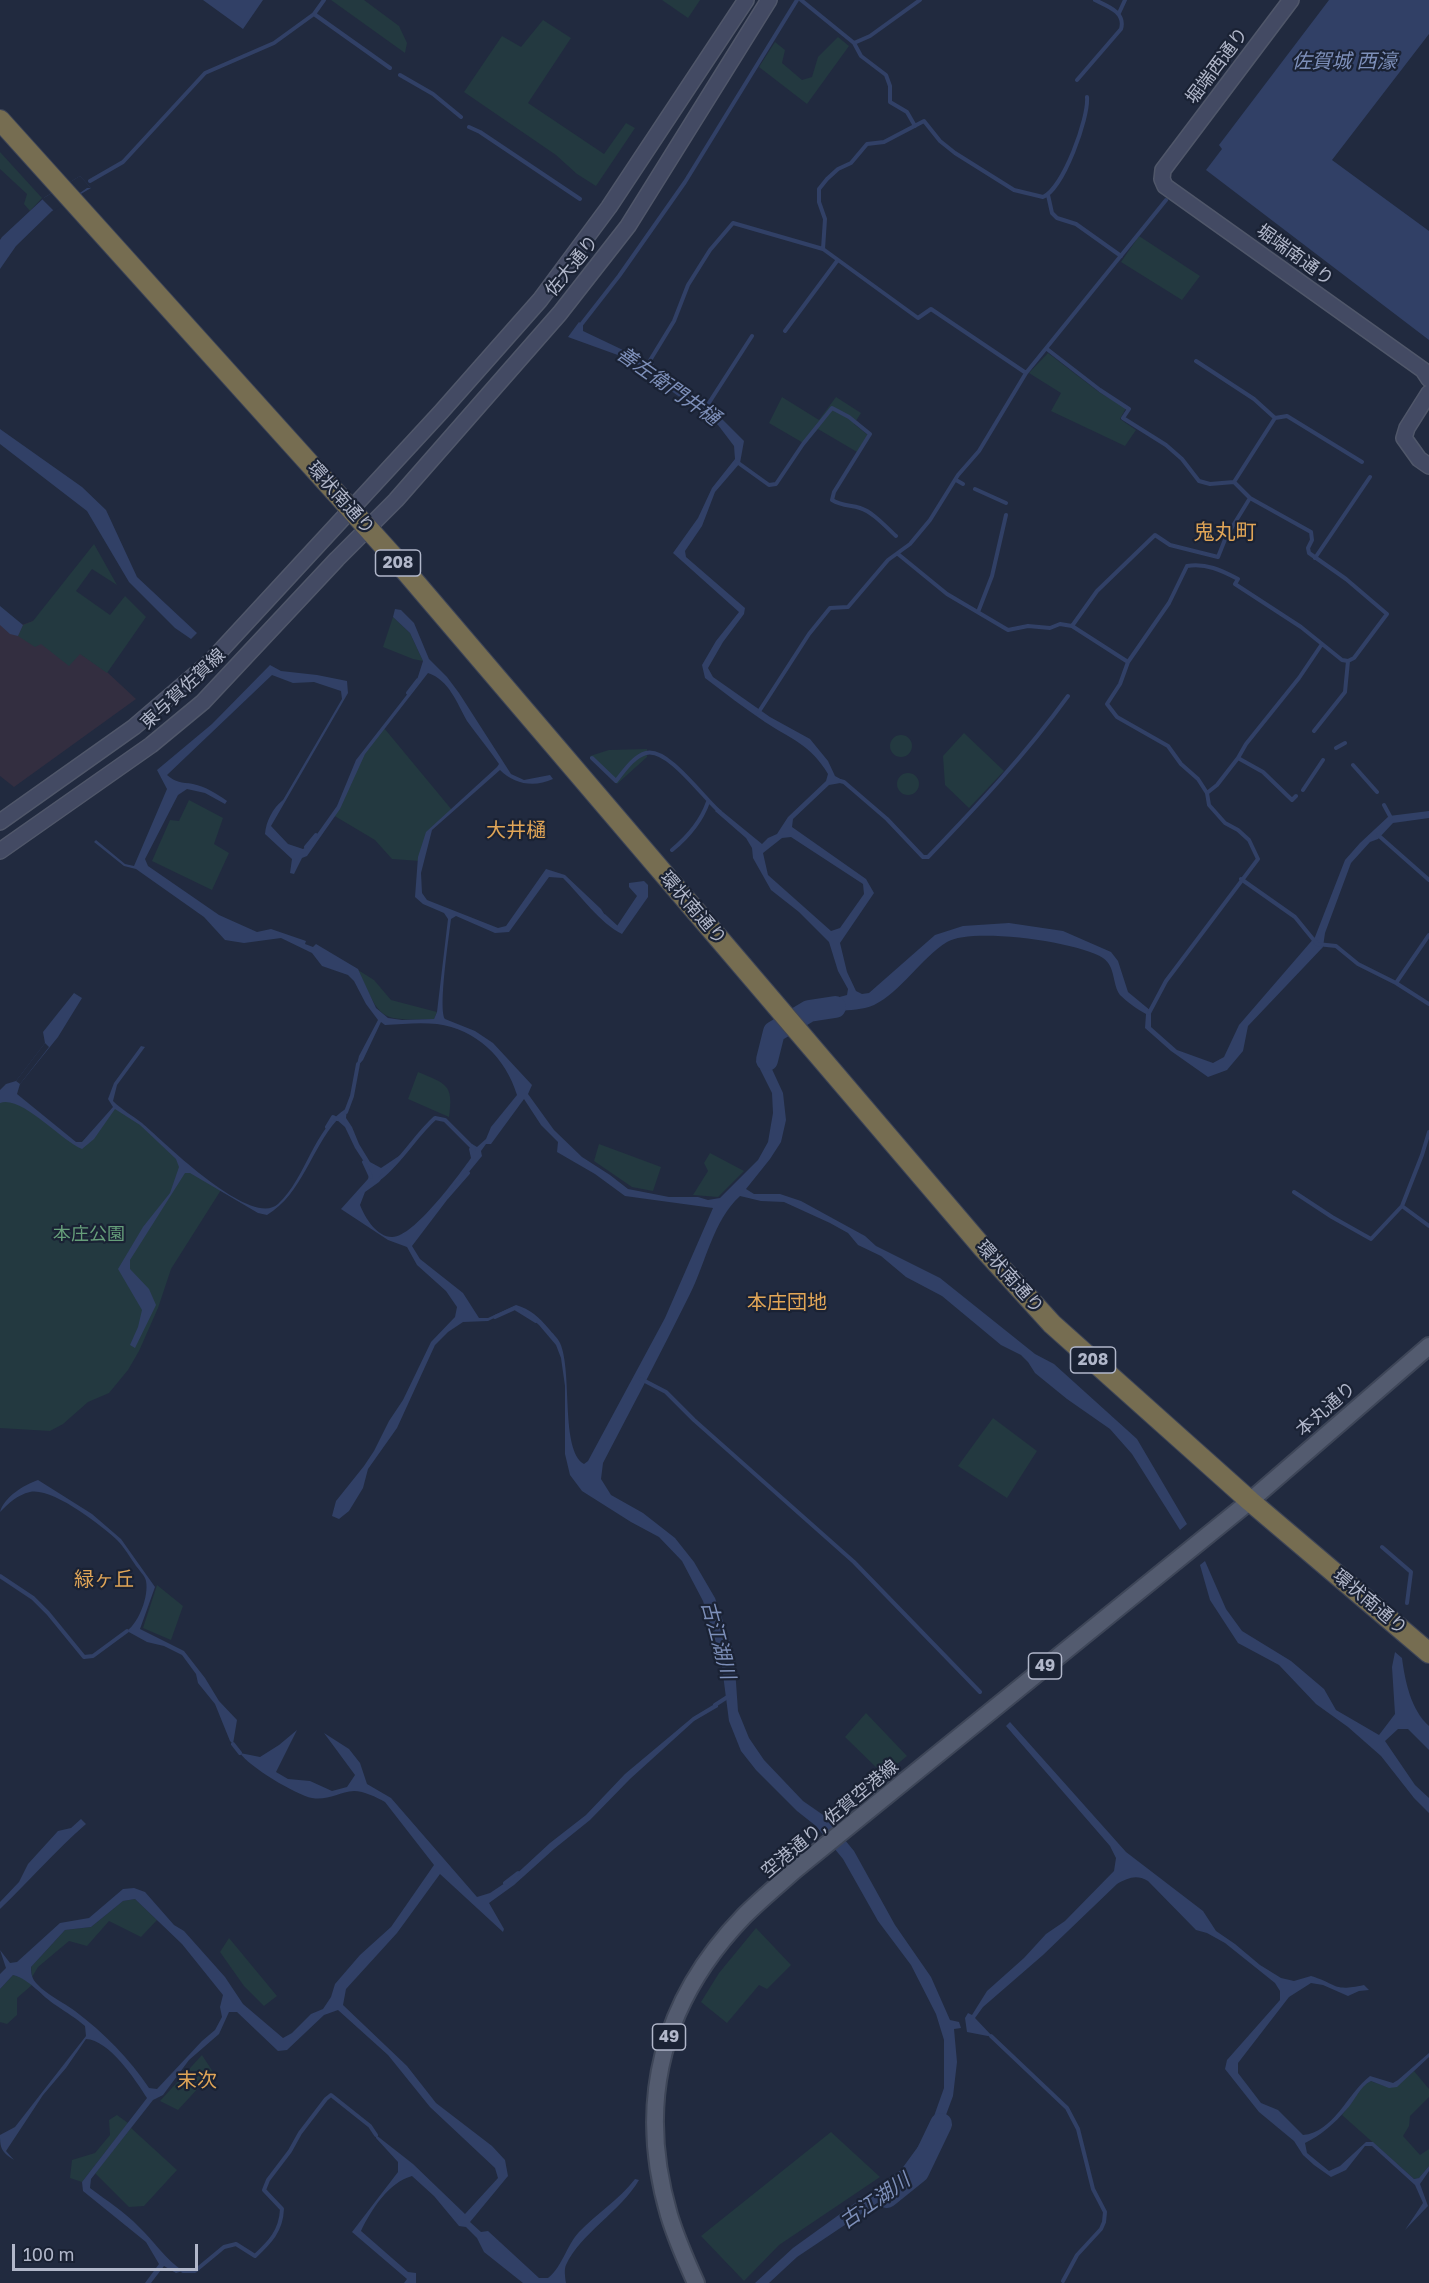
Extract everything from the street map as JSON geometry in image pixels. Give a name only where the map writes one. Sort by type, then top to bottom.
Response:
[{"type":"highway","name":"環状南通り","points":[[0,120],[368,528],[983,1248],[1052,1324],[1250,1501],[1429,1653]]},
{"type":"main road","name":"佐大通り","points":[[352,510],[497,351],[540,300],[618,195],[746,0]]},
{"type":"main road","name":"佐大通り","points":[[368,528],[427,465],[544,331],[628,226],[769,0]]},
{"type":"main road","name":"堀端西通り","points":[[1174,155],[1291,0]]},
{"type":"main road","name":"堀端南通り","points":[[1174,155],[1163,170],[1162,179],[1165,186],[1423,370],[1429,379]]},
{"type":"main road","points":[[1429,393],[1407,428],[1404,438],[1419,459],[1429,466]]},
{"type":"main road","name":"東与賀佐賀線","points":[[0,822],[134,727],[212,661],[352,510]]},
{"type":"main road","name":"東与賀佐賀線","points":[[0,851],[151,745],[203,702],[368,528]]},
{"type":"main road","name":"本丸通り","points":[[1250,1501],[1429,1346]]},
{"type":"main road","name":"空港通り, 佐賀空港線","points":[[696,2283],[669,2214],[656,2149],[654,2114],[658,2077],[664,2051],[682,2003],[702,1967],[744,1916],[795,1870],[1250,1501]]},
{"type":"shaded area","points":[[0,613],[19,626],[33,621],[107,672],[136,699],[14,787],[0,776]]},
{"type":"green space","points":[[331,0],[364,0],[399,26],[407,43],[405,53]]},
{"type":"green space","points":[[662,0],[700,0],[688,18]]},
{"type":"green space","points":[[543,20],[571,38],[528,103],[604,154],[626,123],[635,128],[596,186],[577,174],[556,155],[464,92],[502,36],[521,47]]},
{"type":"green space","points":[[838,37],[849,46],[807,104],[759,67],[775,42],[785,50],[782,63],[802,80],[812,77],[818,57]]},
{"type":"green space","points":[[0,152],[42,198],[30,211],[24,204],[27,194],[0,169]]},
{"type":"green space","points":[[1139,236],[1200,276],[1182,300],[1121,262]]},
{"type":"green space","points":[[1048,353],[1099,392],[1126,408],[1120,419],[1136,430],[1125,446],[1051,411],[1061,393],[1029,373]]},
{"type":"green space","points":[[782,397],[819,420],[836,397],[861,413],[854,424],[868,435],[857,452],[818,429],[805,444],[769,423]]},
{"type":"green space","points":[[94,544],[117,585],[92,569],[76,591],[110,615],[125,596],[146,617],[107,673],[80,654],[69,666],[41,644],[35,647],[18,636],[23,625],[33,621]]},
{"type":"green space","points":[[393,617],[410,633],[423,661],[383,647]]},
{"type":"green space","points":[[384,728],[452,810],[430,831],[420,861],[392,859],[375,840],[333,815],[364,752]]},
{"type":"green space","points":[[964,733],[1004,771],[969,808],[945,785],[943,756]]},
{"type":"green space","points":[[901,735],[911,742],[912,746],[905,756],[901,757],[891,750],[890,746],[897,736]]},
{"type":"green space","points":[[647,749],[647,757],[617,784],[590,756],[609,750]]},
{"type":"green space","points":[[908,773],[918,780],[919,784],[912,794],[908,795],[898,788],[897,784],[904,774]]},
{"type":"green space","points":[[189,800],[223,818],[214,844],[229,853],[212,890],[152,861],[170,820],[179,821]]},
{"type":"green space","points":[[358,970],[374,980],[391,1000],[437,1012],[434,1019],[401,1019],[383,1014],[377,1008]]},
{"type":"green space","points":[[418,1072],[435,1079],[449,1091],[449,1117],[408,1099]]},
{"type":"green space","name":"本庄公園","points":[[10,1094],[75,1142],[81,1143],[114,1107],[140,1124],[174,1156],[221,1190],[171,1269],[158,1308],[128,1370],[109,1393],[88,1402],[63,1424],[50,1431],[0,1428],[0,1100]]},
{"type":"green space","points":[[599,1144],[661,1167],[653,1191],[632,1187],[594,1161]]},
{"type":"green space","points":[[710,1153],[744,1171],[718,1197],[693,1195],[708,1171],[704,1163]]},
{"type":"green space","points":[[993,1418],[1037,1451],[1007,1498],[958,1466]]},
{"type":"green space","points":[[157,1585],[183,1606],[171,1640],[143,1628]]},
{"type":"green space","points":[[866,1713],[907,1756],[884,1775],[845,1737]]},
{"type":"green space","points":[[135,1899],[157,1920],[141,1937],[109,1921],[87,1946],[69,1941],[38,1967],[32,1977],[31,1967],[65,1930],[91,1927],[123,1901]]},
{"type":"green space","points":[[756,1928],[791,1965],[767,1989],[759,1985],[727,2023],[701,2002],[719,1973]]},
{"type":"green space","points":[[229,1938],[277,1996],[264,2006],[244,1986],[220,1952]]},
{"type":"green space","points":[[13,1975],[26,1979],[32,1985],[17,1998],[17,2015],[7,2024],[0,2022],[0,1989]]},
{"type":"green space","points":[[202,2055],[213,2072],[178,2110],[160,2101]]},
{"type":"green space","points":[[1414,2071],[1429,2089],[1429,2097],[1410,2116],[1409,2126],[1403,2136],[1420,2155],[1429,2149],[1429,2166],[1419,2178],[1414,2179],[1342,2115],[1364,2085],[1371,2081],[1390,2087],[1398,2085]]},
{"type":"green space","points":[[117,2115],[128,2123],[82,2182],[70,2178],[72,2160],[95,2153],[110,2135],[109,2120]]},
{"type":"green space","points":[[131,2128],[177,2170],[144,2206],[129,2207],[95,2173]]},
{"type":"green space","points":[[831,2132],[880,2177],[779,2245],[744,2281],[701,2236]]},
{"type":"water","points":[[203,0],[263,0],[243,29]]},
{"type":"water","name":"佐賀城 西濠","points":[[1329,0],[1429,0],[1429,34],[1332,160],[1429,231],[1429,340],[1206,170],[1222,149],[1219,145]]},
{"type":"water","points":[[80,176],[91,188],[52,211],[16,246],[0,269],[0,240],[2,237],[45,197]]},
{"type":"water","points":[[579,322],[583,325],[583,331],[644,360],[653,360],[654,368],[710,407],[744,441],[740,463],[715,492],[702,526],[685,551],[686,557],[745,608],[744,614],[723,642],[708,668],[713,677],[770,717],[810,739],[828,761],[835,776],[846,782],[829,785],[793,819],[792,827],[866,879],[874,893],[840,943],[847,972],[856,991],[862,994],[869,993],[935,935],[963,926],[1009,923],[1063,931],[1111,952],[1118,961],[1128,992],[1151,1011],[1151,1027],[1177,1050],[1213,1063],[1224,1057],[1239,1025],[1315,937],[1345,860],[1389,816],[1429,811],[1429,818],[1393,823],[1378,839],[1370,842],[1351,863],[1325,933],[1323,947],[1248,1026],[1243,1051],[1227,1070],[1208,1077],[1171,1051],[1145,1028],[1146,1014],[1120,995],[1110,966],[1103,958],[1072,947],[1025,938],[979,936],[947,942],[928,957],[893,992],[874,1005],[831,1012],[811,1018],[802,1007],[847,995],[848,989],[838,971],[829,942],[799,912],[771,890],[753,858],[752,848],[746,838],[715,811],[718,808],[762,844],[777,834],[788,817],[826,781],[828,774],[807,749],[757,717],[705,678],[702,665],[716,641],[739,612],[673,553],[698,518],[712,488],[735,459],[734,446],[718,425],[626,358],[568,337]],"holes":[[[791,837],[863,884],[864,894],[840,928],[831,931],[768,875],[763,853],[782,838]]]},
{"type":"water","points":[[0,429],[82,487],[106,510],[137,577],[197,633],[191,639],[175,628],[129,582],[87,511],[0,444]]},
{"type":"water","points":[[0,606],[23,625],[18,636],[10,634],[0,625]]},
{"type":"water","points":[[395,609],[401,610],[414,623],[429,659],[459,693],[511,774],[524,780],[550,775],[553,779],[532,784],[525,783],[512,779],[500,770],[432,830],[421,873],[422,893],[427,900],[498,928],[506,926],[546,869],[565,875],[601,909],[610,923],[617,926],[637,896],[629,887],[629,883],[644,881],[648,885],[648,897],[622,934],[598,916],[563,878],[549,877],[509,932],[495,933],[456,916],[451,919],[443,987],[445,1019],[475,1031],[493,1043],[532,1085],[528,1094],[554,1130],[582,1157],[628,1189],[669,1197],[698,1197],[708,1200],[720,1198],[758,1160],[768,1142],[773,1113],[772,1093],[760,1069],[764,1035],[769,1027],[779,1038],[771,1067],[783,1093],[786,1120],[781,1142],[746,1189],[754,1194],[780,1194],[801,1201],[865,1236],[876,1246],[940,1278],[1035,1354],[1054,1364],[1137,1439],[1187,1524],[1180,1530],[1132,1454],[1110,1429],[1035,1373],[1021,1355],[1001,1345],[942,1296],[906,1277],[881,1256],[858,1245],[848,1233],[784,1202],[761,1201],[740,1196],[723,1217],[696,1282],[603,1463],[601,1479],[611,1495],[643,1513],[675,1538],[694,1562],[715,1598],[734,1654],[738,1711],[749,1738],[764,1760],[803,1801],[826,1817],[854,1851],[895,1925],[931,1977],[950,2020],[959,2022],[961,2028],[954,2029],[957,2062],[953,2096],[937,2139],[906,2184],[797,2257],[769,2283],[755,2283],[793,2248],[901,2170],[928,2133],[944,2088],[944,2040],[936,2014],[911,1965],[878,1921],[843,1859],[816,1826],[797,1811],[756,1770],[741,1751],[729,1721],[721,1659],[703,1601],[682,1561],[659,1537],[582,1491],[570,1475],[565,1454],[565,1386],[561,1358],[556,1345],[539,1325],[523,1311],[515,1308],[488,1321],[463,1322],[448,1332],[435,1345],[397,1428],[368,1469],[363,1488],[349,1511],[339,1519],[332,1516],[336,1501],[374,1451],[403,1400],[431,1342],[455,1317],[457,1307],[446,1291],[417,1265],[407,1247],[388,1240],[341,1209],[368,1179],[370,1171],[345,1127],[337,1120],[320,1144],[298,1183],[279,1206],[267,1215],[258,1213],[190,1173],[185,1173],[130,1260],[130,1269],[149,1289],[156,1305],[135,1348],[130,1345],[142,1310],[118,1269],[143,1227],[170,1193],[179,1167],[176,1159],[140,1125],[115,1109],[94,1139],[82,1149],[30,1112],[9,1102],[0,1103],[0,1090],[6,1084],[16,1081],[45,1043],[43,1032],[74,993],[82,998],[58,1037],[20,1084],[17,1094],[76,1142],[82,1142],[113,1107],[108,1099],[114,1083],[141,1046],[145,1047],[117,1085],[113,1101],[208,1180],[248,1204],[265,1208],[278,1204],[296,1181],[326,1128],[347,1108],[346,1118],[370,1162],[381,1168],[402,1154],[379,1182],[365,1192],[360,1205],[368,1221],[381,1234],[392,1237],[401,1235],[423,1217],[446,1191],[471,1158],[469,1149],[472,1144],[477,1147],[486,1139],[491,1127],[517,1095],[505,1069],[488,1048],[477,1039],[451,1027],[424,1023],[385,1025],[381,1022],[363,1060],[356,1068],[359,1056],[378,1020],[348,975],[322,966],[312,953],[281,938],[244,943],[225,940],[204,917],[136,869],[124,866],[94,842],[96,840],[125,864],[134,866],[167,789],[157,770],[212,724],[270,665],[281,671],[347,681],[348,693],[271,826],[288,844],[303,849],[310,844],[337,806],[356,760],[416,683],[423,661],[410,633],[393,617]],"holes":[[[428,673],[442,681],[447,687],[467,721],[499,764],[426,832],[418,857],[415,897],[423,904],[444,913],[448,919],[437,1012],[434,1019],[402,1020],[388,1018],[376,1008],[358,969],[316,944],[313,947],[305,944],[306,941],[271,929],[257,932],[219,915],[148,866],[145,859],[178,795],[187,789],[205,793],[225,804],[227,801],[211,791],[198,785],[176,781],[167,775],[272,675],[293,683],[314,682],[341,691],[342,699],[283,800],[268,820],[265,834],[292,859],[290,873],[294,874],[302,858],[307,856],[340,809],[365,754]],[[524,1099],[541,1125],[558,1142],[557,1152],[595,1174],[625,1196],[713,1208],[665,1318],[588,1461],[584,1464],[577,1456],[572,1443],[564,1356],[556,1337],[534,1314],[516,1305],[488,1318],[479,1318],[463,1293],[420,1259],[412,1246],[450,1196],[449,1193],[482,1156],[481,1151],[486,1144],[491,1144]]]},
{"type":"water","points":[[38,1480],[92,1514],[121,1539],[155,1587],[140,1629],[184,1651],[219,1701],[237,1720],[233,1744],[215,1704],[198,1683],[196,1674],[182,1655],[164,1646],[147,1642],[127,1631],[142,1608],[147,1587],[143,1575],[117,1540],[76,1508],[51,1495],[39,1492],[21,1495],[0,1512],[15,1492]]},
{"type":"water","points":[[1205,1561],[1226,1609],[1242,1631],[1291,1661],[1324,1689],[1336,1710],[1379,1735],[1395,1714],[1392,1667],[1395,1652],[1402,1658],[1413,1704],[1429,1726],[1429,1750],[1408,1729],[1398,1729],[1385,1741],[1415,1785],[1429,1798],[1429,1813],[1414,1798],[1381,1756],[1348,1727],[1316,1704],[1279,1665],[1238,1643],[1210,1600],[1200,1565]]},
{"type":"water","points":[[718,1702],[718,1707],[694,1721],[630,1779],[590,1820],[514,1885],[489,1903],[504,1929],[503,1932],[440,1874],[397,1933],[346,1989],[343,2005],[407,2066],[436,2103],[492,2146],[505,2160],[508,2176],[470,2222],[481,2232],[488,2231],[539,2278],[548,2278],[561,2262],[579,2232],[635,2179],[639,2180],[622,2202],[572,2254],[565,2267],[566,2283],[523,2283],[484,2252],[477,2238],[466,2227],[459,2226],[434,2196],[412,2176],[388,2191],[375,2206],[361,2231],[408,2272],[416,2273],[416,2283],[404,2283],[407,2279],[352,2232],[398,2172],[398,2162],[376,2138],[376,2135],[413,2164],[465,2214],[498,2178],[495,2168],[430,2107],[388,2055],[338,2010],[324,2015],[287,2050],[278,2051],[237,2012],[229,2012],[219,2034],[189,2060],[163,2095],[153,2100],[91,2179],[90,2188],[128,2216],[183,2271],[176,2273],[164,2266],[151,2283],[145,2283],[159,2264],[146,2242],[83,2191],[82,2182],[147,2098],[121,2062],[104,2046],[86,2039],[43,2095],[6,2151],[14,2160],[2,2150],[0,2135],[15,2127],[86,2036],[85,2026],[19,1977],[13,1975],[0,1989],[0,1974],[6,1968],[0,1950],[10,1963],[17,1962],[60,1923],[89,1918],[123,1889],[134,1888],[145,1892],[174,1925],[184,1931],[225,1977],[243,2004],[283,2038],[292,2033],[311,2014],[323,2009],[331,1997],[335,1984],[360,1955],[391,1927],[434,1865],[385,1802],[358,1791],[323,1798],[305,1796],[262,1772],[240,1753],[260,1757],[297,1730],[276,1772],[288,1779],[310,1781],[332,1791],[347,1787],[355,1775],[324,1733],[349,1749],[360,1763],[367,1784],[391,1798],[477,1897],[490,1893],[511,1879],[550,1843],[586,1815],[625,1774],[693,1717]],"holes":[[[135,1899],[182,1944],[223,1995],[220,2007],[222,2017],[215,2030],[157,2089],[149,2088],[125,2056],[106,2037],[75,2011],[41,1988],[32,1974],[31,1967],[65,1930],[91,1927],[123,1901]]]},
{"type":"water","points":[[1010,1722],[1126,1852],[1203,1911],[1216,1931],[1260,1965],[1281,1978],[1294,1981],[1311,1976],[1340,1987],[1364,1985],[1369,1990],[1348,1996],[1323,1985],[1311,1983],[1289,1997],[1238,2063],[1238,2073],[1261,2103],[1278,2110],[1303,2135],[1314,2133],[1332,2120],[1370,2076],[1393,2083],[1429,2053],[1429,2057],[1397,2087],[1389,2088],[1371,2081],[1360,2090],[1337,2120],[1322,2133],[1305,2143],[1307,2153],[1329,2171],[1340,2166],[1366,2142],[1373,2142],[1414,2179],[1419,2178],[1429,2166],[1429,2171],[1420,2184],[1428,2206],[1405,2230],[1423,2203],[1415,2185],[1372,2146],[1365,2146],[1346,2170],[1331,2177],[1314,2165],[1303,2155],[1294,2141],[1259,2112],[1225,2069],[1227,2060],[1280,2000],[1280,1991],[1275,1983],[1225,1943],[1196,1930],[1144,1879],[1132,1878],[1117,1884],[1043,1955],[983,2007],[975,2018],[993,2037],[967,2032],[965,2018],[968,2013],[972,2015],[987,1991],[1024,1958],[1046,1934],[1065,1921],[1114,1871],[1116,1858],[1110,1846],[1006,1726]]},
{"type":"water","points":[[81,1819],[86,1824],[0,1909],[0,1902],[19,1882],[28,1864],[58,1831],[71,1828]]},
{"type":"pier","points":[[80,176],[91,188],[87,188],[54,211],[42,199]]},
{"type":"pier","points":[[45,1043],[49,1047],[20,1084],[16,1081]]},
{"type":"waterway","points":[[90,181],[123,162],[205,73],[274,43],[314,14],[324,0]]},
{"type":"waterway","name":"善左衛門井樋","points":[[580,326],[619,276],[685,182],[797,0]]},
{"type":"waterway","points":[[801,0],[854,43],[861,56],[886,75],[890,86],[890,102],[907,112],[915,126]]},
{"type":"waterway","points":[[854,43],[870,36],[920,0]]},
{"type":"waterway","points":[[1077,80],[1121,29],[1122,23],[1118,14],[1110,7],[1095,0]]},
{"type":"waterway","points":[[1119,13],[1125,0]]},
{"type":"waterway","points":[[314,14],[390,68]]},
{"type":"waterway","points":[[400,75],[433,94],[461,117]]},
{"type":"waterway","points":[[823,249],[825,219],[819,202],[819,189],[838,169],[851,163],[867,144],[884,142],[924,121],[940,141],[955,153],[1014,190],[1043,197],[1059,181],[1073,152],[1084,120],[1087,97]]},
{"type":"waterway","points":[[469,127],[580,199]]},
{"type":"waterway","points":[[1048,195],[1052,213],[1057,218],[1076,224],[1121,256]]},
{"type":"waterway","points":[[649,362],[674,321],[688,285],[710,250],[733,223],[823,249],[918,318],[931,309],[1026,373],[1166,200]]},
{"type":"waterway","points":[[785,331],[837,261]]},
{"type":"waterway","points":[[705,409],[752,336]]},
{"type":"waterway","points":[[1047,349],[1129,409],[1123,418],[1166,445],[1182,459],[1199,481],[1210,484],[1234,482]]},
{"type":"waterway","points":[[1196,361],[1254,399],[1275,418]]},
{"type":"waterway","points":[[758,713],[809,634],[830,608],[848,607],[888,560],[910,544],[930,520],[958,475],[979,451],[1026,373]]},
{"type":"waterway","points":[[737,462],[769,485],[776,484],[803,444],[832,408],[849,417],[870,434],[834,492],[832,500],[865,510],[896,536]]},
{"type":"waterway","points":[[1149,1013],[1166,981],[1258,859],[1249,840],[1238,830],[1225,823],[1209,805],[1207,793],[1198,779],[1181,764],[1168,746],[1117,717],[1107,704],[1120,684],[1128,662],[1169,603],[1187,566],[1213,568],[1238,579],[1235,584],[1301,627],[1342,660],[1348,661],[1354,658],[1387,614],[1346,579],[1309,553],[1311,532],[1250,498],[1234,482],[1275,418],[1287,416],[1362,462]]},
{"type":"waterway","points":[[1315,558],[1370,477]]},
{"type":"waterway","points":[[956,480],[963,484]]},
{"type":"waterway","points":[[975,489],[1006,503]]},
{"type":"waterway","points":[[1072,626],[1097,591],[1155,535],[1170,545],[1218,557],[1226,537],[1250,498]]},
{"type":"waterway","points":[[978,612],[992,576],[1006,515]]},
{"type":"waterway","points":[[898,554],[947,594],[1008,630],[1028,626],[1050,628],[1060,624],[1072,626],[1128,662]]},
{"type":"waterway","points":[[1238,758],[1246,744],[1299,678],[1322,644]]},
{"type":"waterway","points":[[1314,731],[1345,692],[1348,661]]},
{"type":"waterway","points":[[408,693],[418,680]]},
{"type":"waterway","points":[[840,781],[887,819],[923,857],[928,857],[1018,759],[1068,696]]},
{"type":"waterway","points":[[1336,748],[1345,743]]},
{"type":"waterway","points":[[592,758],[616,781],[637,757],[646,753],[655,753],[665,758],[685,775],[720,812]]},
{"type":"waterway","points":[[1207,793],[1217,785],[1238,758],[1263,772],[1292,800],[1296,796]]},
{"type":"waterway","points":[[1303,790],[1323,760]]},
{"type":"waterway","points":[[1353,765],[1377,792]]},
{"type":"waterway","points":[[672,850],[694,828],[708,802]]},
{"type":"waterway","points":[[1384,805],[1391,818]]},
{"type":"waterway","points":[[306,847],[316,835]]},
{"type":"waterway","points":[[1378,835],[1429,880]]},
{"type":"waterway","points":[[1241,879],[1295,917],[1317,944],[1336,946],[1358,964],[1396,983],[1429,1004]]},
{"type":"waterway","points":[[604,916],[616,927]]},
{"type":"waterway","points":[[1396,983],[1429,935]]},
{"type":"waterway","name":"古江湖川","points":[[767,1060],[774,1032],[809,1011],[835,1007]]},
{"type":"waterway","points":[[346,1112],[352,1096],[358,1064]]},
{"type":"waterway","points":[[327,1127],[333,1117],[337,1119]]},
{"type":"waterway","points":[[381,1177],[435,1118],[445,1120],[474,1149]]},
{"type":"waterway","points":[[1294,1192],[1371,1239],[1402,1206],[1429,1132]]},
{"type":"waterway","points":[[364,1162],[371,1177]]},
{"type":"waterway","points":[[447,1197],[468,1173]]},
{"type":"waterway","points":[[1402,1206],[1429,1226]]},
{"type":"waterway","points":[[495,1317],[515,1308],[536,1321]]},
{"type":"waterway","points":[[641,1379],[666,1392],[694,1420],[854,1562],[980,1692]]},
{"type":"waterway","points":[[1382,1547],[1411,1572],[1407,1603]]},
{"type":"waterway","points":[[0,1576],[33,1598],[84,1657],[93,1656],[127,1631]]},
{"type":"waterway","points":[[715,1705],[729,1696]]},
{"type":"waterway","points":[[233,1744],[240,1753]]},
{"type":"waterway","points":[[505,1883],[518,1873]]},
{"type":"waterway","points":[[991,2036],[1067,2108],[1078,2129],[1093,2189],[1105,2212],[1101,2229],[1077,2255],[1063,2281]]},
{"type":"waterway","points":[[183,2271],[195,2271],[224,2247],[236,2244],[255,2256],[270,2241],[277,2230],[282,2209],[264,2190],[268,2180],[290,2151],[300,2133],[331,2095],[370,2126],[376,2135]]},
{"type":"waterway","name":"古江湖川","points":[[887,2197],[918,2172],[941,2124]]},
{"type":"district","name":"鬼丸町","points":[[1225,532]]},
{"type":"district","name":"大井樋","points":[[516,831]]},
{"type":"district","name":"本庄団地","points":[[787,1303]]},
{"type":"district","name":"緑ヶ丘","points":[[104,1580]]},
{"type":"district","name":"末次","points":[[197,2081]]}]
